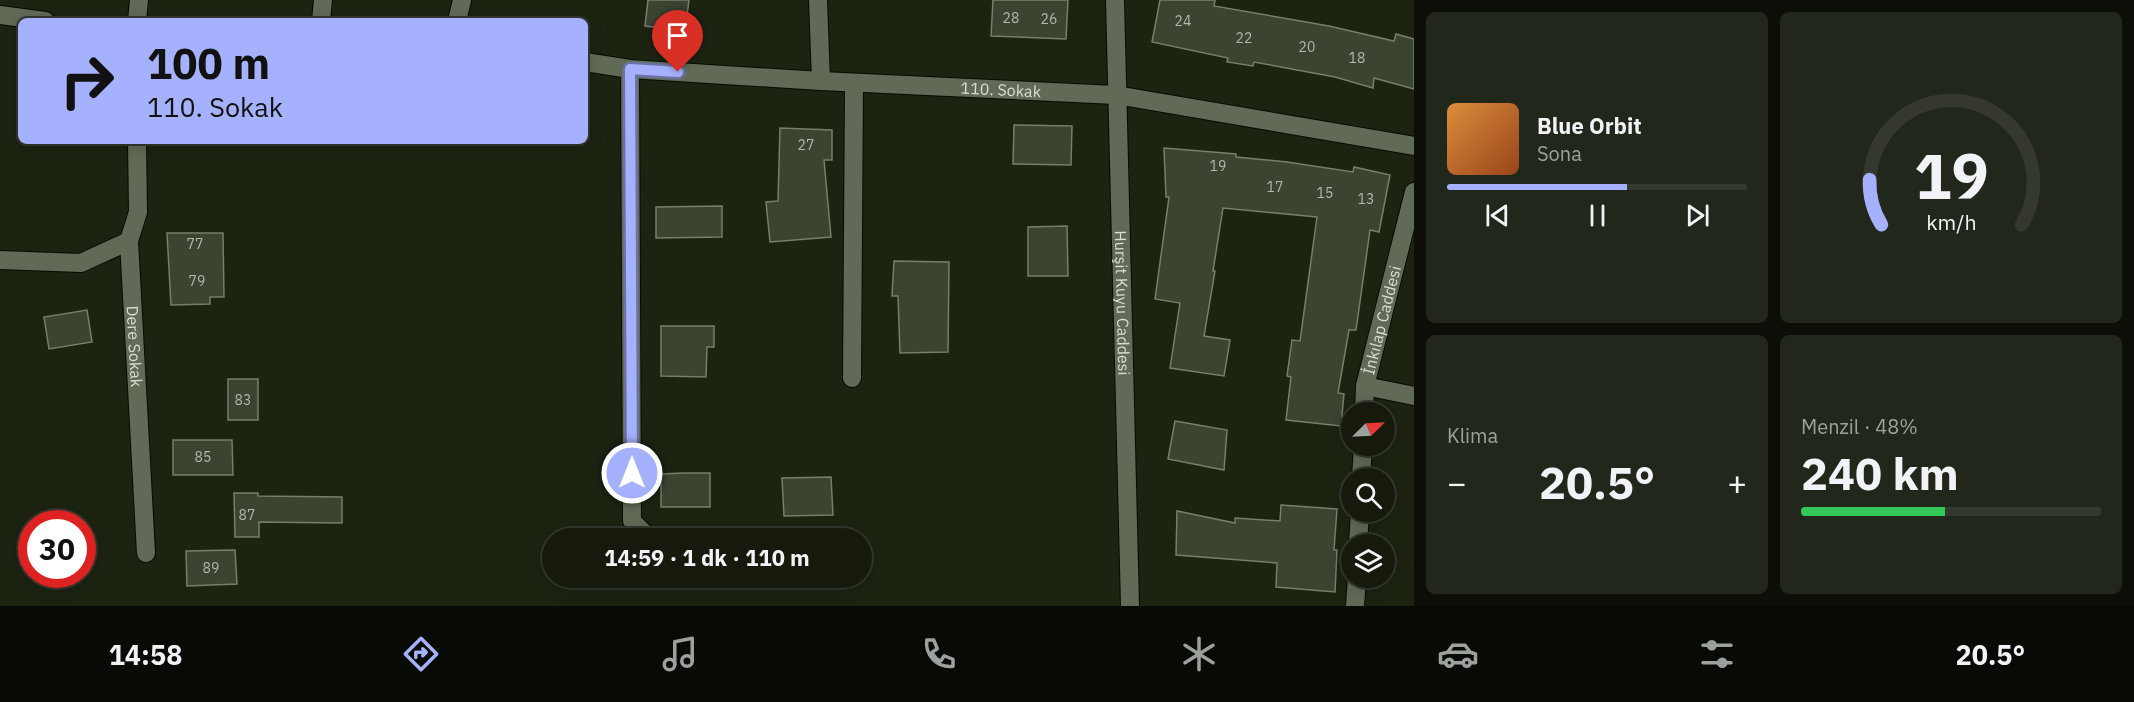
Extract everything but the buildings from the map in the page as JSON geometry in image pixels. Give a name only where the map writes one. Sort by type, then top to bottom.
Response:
[{"type":"street","points":[[136,18],[139,0]]},
{"type":"street","points":[[321,18],[323,0]]},
{"type":"street","points":[[458,18],[462,0]]},
{"type":"street","points":[[818,0],[821,81]]},
{"type":"street","name":"Hurşit Kuyu Caddesi","points":[[1115,0],[1130,606]]},
{"type":"street","points":[[0,15],[22,18]]},
{"type":"street","name":"110. Sokak","points":[[588,62],[630,69],[821,81],[1116,95],[1414,146]]},
{"type":"street","points":[[630,69],[632,521],[639,528]]},
{"type":"street","points":[[852,378],[854,83]]},
{"type":"street","name":"Dere Sokak","points":[[137,144],[138,212],[129,242],[146,553]]},
{"type":"street","name":"İnkılap Caddesi","points":[[1364,402],[1365,386],[1414,192]]},
{"type":"street","points":[[0,260],[81,263],[129,242]]},
{"type":"street","points":[[1365,386],[1414,396]]},
{"type":"street","points":[[1355,606],[1356,588]]},
{"type":"route","points":[[632,473],[630,69],[678,72]]}]
